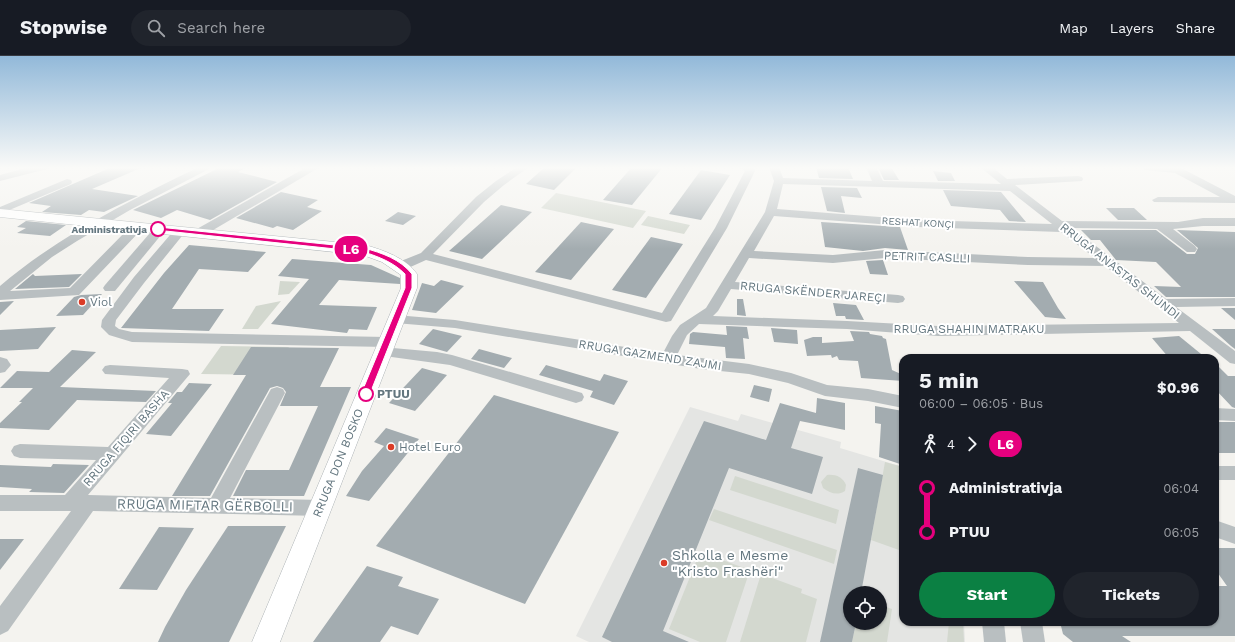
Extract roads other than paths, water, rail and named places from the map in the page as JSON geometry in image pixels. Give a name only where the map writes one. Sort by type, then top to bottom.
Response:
[{"type":"main road","points":[[0,212],[364,250],[388,258],[401,266]]},
{"type":"main road","name":"RRUGA DON BOSKO","points":[[266,642],[409,288],[409,274],[401,266]]},
{"type":"street","points":[[0,212],[39,194]]},
{"type":"street","points":[[0,294],[17,277],[97,223],[154,194]]},
{"type":"street","points":[[199,233],[267,194]]},
{"type":"street","points":[[401,266],[425,256],[465,214],[488,194]]},
{"type":"street","points":[[425,256],[666,318],[711,245],[739,194]]},
{"type":"street","name":"RRUGA SKËNDER JAREÇI","points":[[668,358],[689,324],[711,311],[771,212],[776,194]]},
{"type":"street","name":"RRUGA ANASTAS SHUNDI","points":[[1021,194],[1235,359]]},
{"type":"street","points":[[1224,194],[1235,200]]},
{"type":"street","points":[[1158,200],[1235,200]]},
{"type":"street","name":"RESHAT KONÇI","points":[[771,212],[824,217],[983,226],[1185,226],[1199,223],[1232,224]]},
{"type":"street","points":[[1160,225],[1191,249]]},
{"type":"street","points":[[0,294],[74,292],[137,227]]},
{"type":"street","points":[[110,288],[160,229]]},
{"type":"street","points":[[180,231],[139,280],[109,320],[108,326],[114,332],[132,337],[384,347],[452,360],[576,397]]},
{"type":"street","name":"PETRIT CASLLI","points":[[746,254],[833,259],[885,254],[998,260],[1109,262]]},
{"type":"street","name":"RRUGA SKËNDER JAREÇI","points":[[727,285],[898,299]]},
{"type":"street","points":[[1162,303],[1235,302]]},
{"type":"street","points":[[0,306],[18,305]]},
{"type":"street","name":"RRUGA GAZMEND ZAJMI","points":[[396,319],[455,324],[772,373],[825,390],[868,395],[899,401]]},
{"type":"street","name":"RRUGA SHAHIN MATRAKU","points":[[698,320],[847,325],[946,331],[1192,327]]},
{"type":"street","points":[[0,362],[3,366],[0,368]]},
{"type":"street","name":"RRUGA FIQIRI BASHA","points":[[79,502],[112,454],[182,374],[110,370]]},
{"type":"street","points":[[216,506],[277,393]]},
{"type":"street","points":[[1219,414],[1235,414]]},
{"type":"street","points":[[20,451],[112,454]]},
{"type":"street","points":[[1219,473],[1235,473]]},
{"type":"street","points":[[0,624],[79,502]]},
{"type":"street","name":"RRUGA MIFTAR GËRBOLLI","points":[[0,503],[79,502],[321,508]]},
{"type":"street","points":[[1219,530],[1235,536]]},
{"type":"street","points":[[994,626],[995,642]]},
{"type":"street","points":[[1032,626],[1034,642]]},
{"type":"place","name":"Administrativja","points":[[158,229]]},
{"type":"place","name":"Viol","points":[[82,302]]},
{"type":"place","name":"PTUU","points":[[366,394]]},
{"type":"place","name":"Hotel Euro","points":[[391,447]]},
{"type":"place","name":"Shkolla e Mesme \"Kristo Frashëri\"","points":[[664,563]]}]
